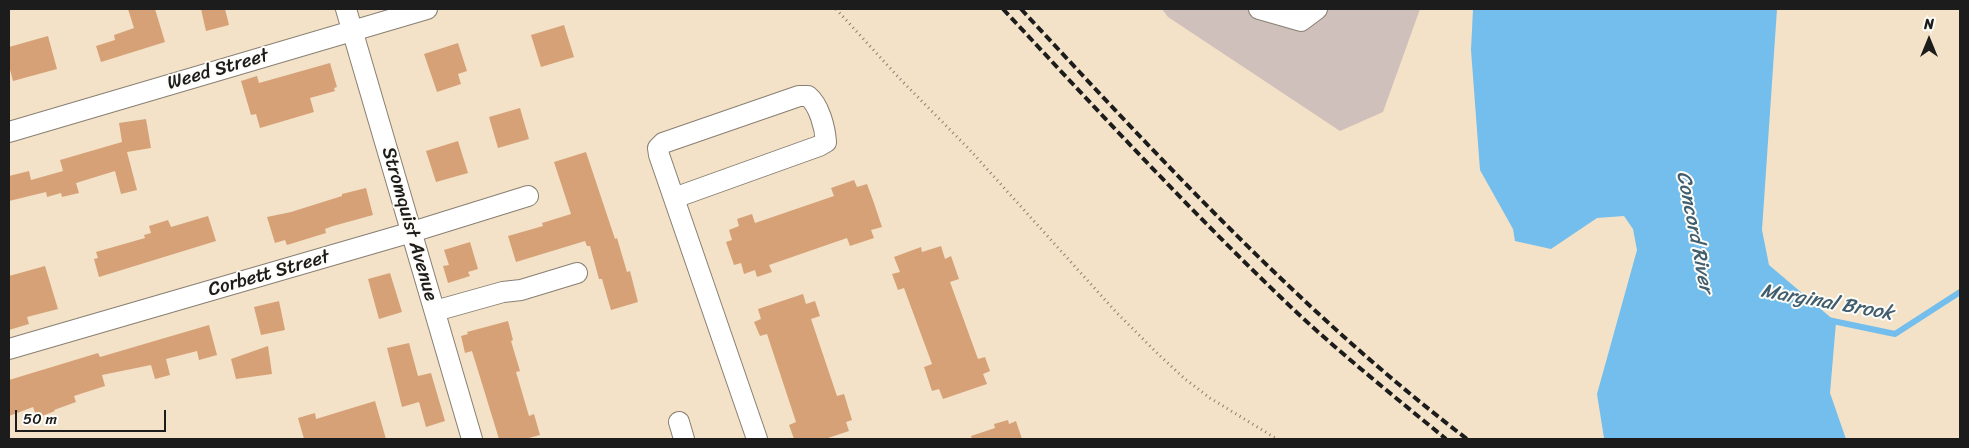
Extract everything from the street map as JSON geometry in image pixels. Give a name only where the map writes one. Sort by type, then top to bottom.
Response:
[{"type":"street","name":"Stromquist Avenue","points":[[346,9],[472,439]]},
{"type":"street","name":"Weed Street","points":[[9,132],[427,9]]},
{"type":"street","points":[[1259,9],[1301,21],[1317,9]]},
{"type":"street","points":[[674,198],[820,146],[826,142],[825,132],[814,101],[808,96],[799,96],[663,143],[658,148],[659,155],[757,439]]},
{"type":"street","name":"Corbett Street","points":[[9,350],[412,232],[528,196]]},
{"type":"street","points":[[435,311],[503,292],[521,290],[577,273]]},
{"type":"path","points":[[836,9],[901,80],[969,149],[1116,312],[1158,354],[1185,379],[1210,398],[1277,439]]},
{"type":"shaded area","points":[[1162,9],[1420,9],[1383,112],[1340,131],[1168,17]]},
{"type":"water","name":"Concord River","points":[[1473,9],[1777,9],[1762,230],[1769,265],[1836,322],[1830,393],[1846,439],[1604,438],[1597,394],[1637,250],[1633,229],[1624,216],[1597,218],[1551,249],[1515,241],[1513,229],[1480,170],[1471,50]]},
{"type":"building","points":[[128,9],[155,9],[165,42],[101,62],[96,46],[115,40],[114,35],[134,28]]},
{"type":"building","points":[[201,9],[225,9],[229,25],[206,31]]},
{"type":"building","points":[[564,25],[574,57],[541,67],[531,35]]},
{"type":"building","points":[[48,36],[57,69],[13,81],[9,66],[9,47]]},
{"type":"building","points":[[458,43],[467,71],[458,74],[461,84],[437,92],[424,54]]},
{"type":"building","points":[[330,63],[337,87],[334,88],[335,91],[310,98],[314,112],[260,128],[256,114],[251,115],[241,81],[257,76],[259,83]]},
{"type":"building","points":[[520,108],[529,139],[498,148],[489,117]]},
{"type":"building","points":[[146,119],[151,148],[127,152],[137,190],[121,194],[115,171],[76,183],[79,193],[62,197],[61,193],[47,197],[46,192],[9,201],[9,176],[29,171],[31,180],[63,171],[60,160],[122,142],[119,123]]},
{"type":"building","points":[[458,141],[468,173],[436,182],[426,151]]},
{"type":"building","points":[[586,152],[615,239],[617,238],[627,272],[630,271],[638,302],[611,310],[602,279],[599,279],[590,246],[587,246],[585,241],[516,262],[508,236],[543,226],[542,223],[571,214],[554,162]]},
{"type":"building","points":[[854,180],[857,187],[867,184],[874,203],[882,227],[871,230],[874,238],[850,246],[847,238],[769,265],[772,272],[757,277],[755,270],[744,274],[741,263],[734,265],[726,242],[732,240],[729,230],[739,226],[737,219],[752,214],[755,223],[834,196],[831,188]]},
{"type":"building","points":[[366,188],[373,215],[333,226],[325,229],[326,233],[287,245],[285,240],[275,243],[267,217],[291,212],[342,196],[342,194]]},
{"type":"building","points":[[208,216],[216,241],[99,277],[94,259],[98,258],[96,252],[145,238],[144,235],[151,233],[149,226],[168,220],[171,227]]},
{"type":"building","points":[[470,242],[478,269],[468,272],[470,276],[448,283],[443,266],[449,265],[444,250]]},
{"type":"building","points":[[941,246],[945,259],[951,256],[959,279],[950,282],[978,359],[985,357],[990,371],[983,374],[987,384],[943,399],[939,389],[932,391],[924,367],[932,364],[904,288],[898,290],[892,274],[900,272],[894,257],[921,247],[922,252]]},
{"type":"building","points":[[45,266],[58,309],[27,317],[29,324],[9,330],[9,276]]},
{"type":"building","points":[[390,273],[402,312],[379,319],[368,279]]},
{"type":"building","points":[[803,294],[806,304],[815,301],[820,316],[811,319],[837,396],[844,394],[852,420],[846,422],[849,431],[825,439],[794,439],[789,425],[796,422],[767,334],[760,336],[754,322],[761,319],[758,309]]},
{"type":"building","points":[[279,301],[285,330],[261,335],[254,307]]},
{"type":"building","points":[[508,321],[513,340],[511,341],[520,371],[516,372],[529,416],[534,414],[540,435],[525,439],[499,439],[472,351],[465,353],[461,336],[468,334],[467,332]]},
{"type":"building","points":[[209,325],[217,355],[199,360],[197,351],[166,359],[170,375],[155,379],[151,365],[102,375],[105,386],[74,396],[76,402],[37,418],[33,407],[9,416],[9,380],[98,353],[100,357]]},
{"type":"building","points":[[409,343],[418,376],[431,373],[445,421],[426,427],[419,402],[402,407],[387,348]]},
{"type":"building","points":[[268,346],[272,374],[236,379],[231,359]]},
{"type":"building","points":[[375,401],[386,439],[304,439],[298,418],[315,413],[316,419]]},
{"type":"building","points":[[1008,420],[1009,424],[1016,421],[1022,439],[972,439],[971,436],[995,428],[994,424]]},
{"type":"waterway","name":"Marginal Brook","points":[[1828,320],[1895,334],[1960,292]]},
{"type":"railway","points":[[1003,9],[1146,161],[1255,273],[1330,343],[1446,439]]},
{"type":"railway","points":[[1021,9],[1180,178],[1290,287],[1406,391],[1467,439]]}]
